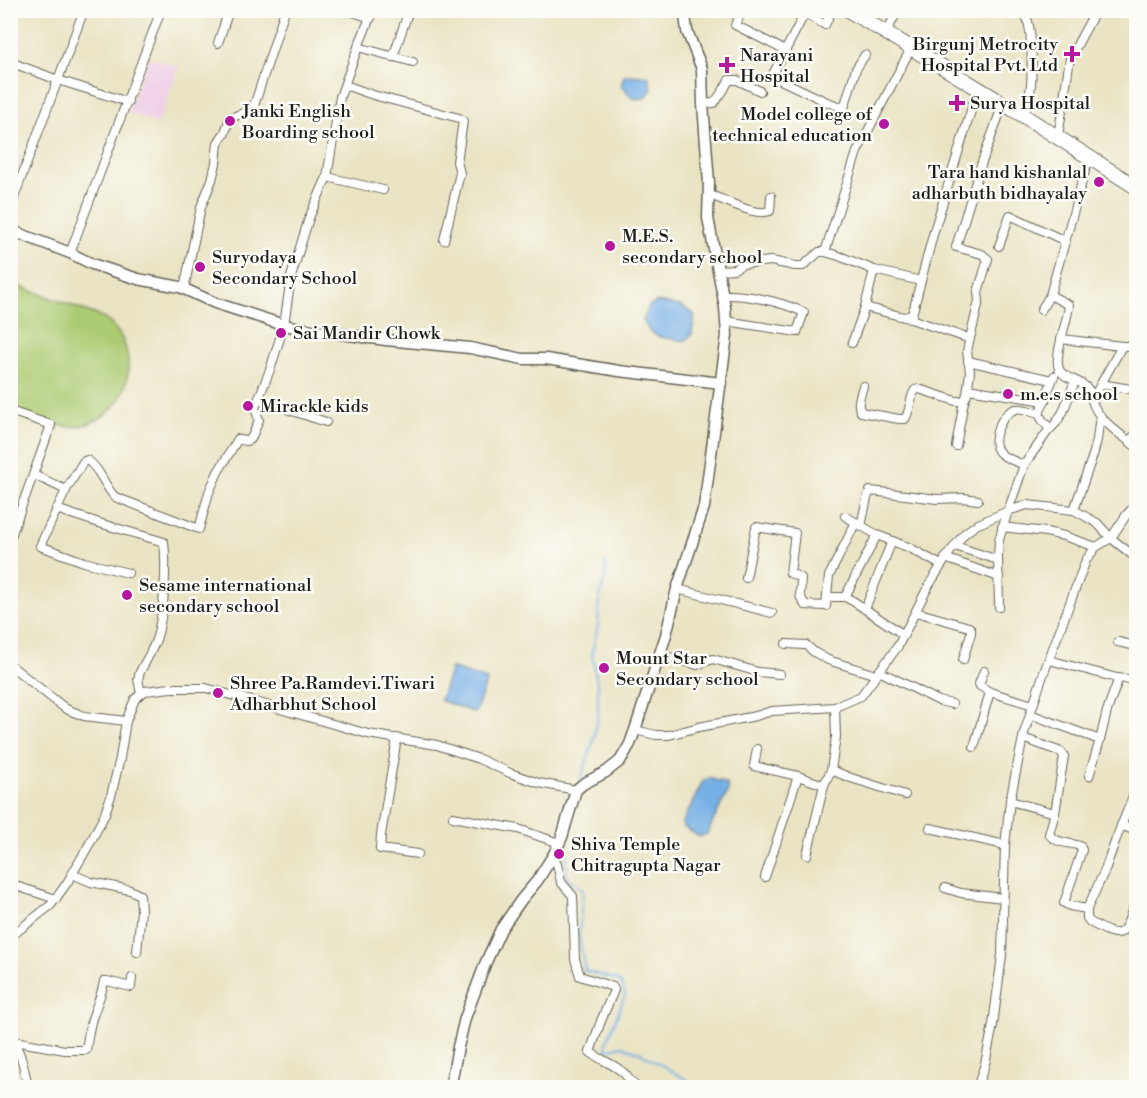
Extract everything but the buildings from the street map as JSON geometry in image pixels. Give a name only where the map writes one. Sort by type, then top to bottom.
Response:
[{"type":"main road","points":[[848,10],[1137,187]]},
{"type":"street","points":[[10,19],[14,10]]},
{"type":"street","points":[[10,208],[84,10]]},
{"type":"street","points":[[70,253],[161,10]]},
{"type":"street","points":[[218,43],[229,10]]},
{"type":"street","points":[[184,289],[201,207],[216,163],[218,143],[224,135],[230,118],[254,106],[285,10]]},
{"type":"street","points":[[128,573],[40,546],[66,490],[83,462],[87,460],[98,470],[108,490],[115,498],[199,530],[209,492],[219,472],[238,439],[246,441],[251,439],[259,420],[255,408],[284,325],[291,278],[309,219],[327,177],[338,108],[358,47],[372,14],[347,10]]},
{"type":"street","points":[[393,57],[409,10]]},
{"type":"street","points":[[450,1088],[465,1018],[501,929],[552,857],[562,837],[576,790],[621,760],[630,744],[666,635],[677,589],[704,507],[708,464],[721,383],[726,321],[708,218],[708,158],[702,69],[687,31],[686,13],[674,10]]},
{"type":"street","points":[[743,10],[735,25],[786,51]]},
{"type":"street","points":[[832,10],[825,25],[803,12],[772,76],[844,108],[856,69],[865,55]]},
{"type":"street","points":[[886,33],[898,10]]},
{"type":"street","points":[[1019,10],[1027,17],[1030,30],[1032,78],[1024,116]]},
{"type":"street","points":[[1058,137],[1070,58],[1096,10]]},
{"type":"street","points":[[358,47],[413,62]]},
{"type":"street","points":[[825,252],[857,152],[911,48]]},
{"type":"street","points":[[10,62],[128,102]]},
{"type":"street","points":[[703,104],[714,103],[729,80],[737,80],[760,92]]},
{"type":"street","points":[[345,85],[463,121],[457,162],[460,173],[444,240]]},
{"type":"street","points":[[903,317],[912,315],[934,231],[978,88]]},
{"type":"street","points":[[956,446],[970,372],[967,351],[979,301],[978,292],[988,259],[956,247],[981,165],[1003,104]]},
{"type":"street","points":[[1041,310],[1050,295],[1089,157]]},
{"type":"street","points":[[327,177],[383,190]]},
{"type":"street","points":[[708,195],[750,211],[766,213],[770,211],[771,196]]},
{"type":"street","points":[[999,246],[1010,215],[1065,241]]},
{"type":"street","points":[[10,230],[92,264],[138,279],[180,287],[215,303],[284,325],[386,340],[470,348],[523,359],[543,359],[618,371],[721,383]]},
{"type":"street","points":[[718,270],[771,261],[803,266],[819,252],[825,252],[874,270],[921,281]]},
{"type":"street","points":[[852,344],[865,307],[874,270]]},
{"type":"street","points":[[723,295],[748,296],[783,304],[804,312],[797,332],[726,321]]},
{"type":"street","points":[[1050,295],[1069,305],[1069,315],[1061,339],[1058,358],[1059,369],[1062,374],[1085,386],[1091,393],[1094,408],[1100,415],[1134,435],[1137,447]]},
{"type":"street","points":[[865,307],[970,339]]},
{"type":"street","points":[[1061,339],[1137,346]]},
{"type":"street","points":[[1091,401],[1122,346]]},
{"type":"street","points":[[968,361],[1052,380]]},
{"type":"street","points":[[1039,414],[1052,380],[1059,369]]},
{"type":"street","points":[[999,607],[998,560],[1002,527],[1024,465],[1063,412],[1075,381]]},
{"type":"street","points":[[1101,384],[1137,390]]},
{"type":"street","points":[[863,386],[858,404],[861,412],[899,419],[907,416],[915,390],[919,389],[956,401],[964,401]]},
{"type":"street","points":[[968,389],[1045,402]]},
{"type":"street","points":[[259,400],[326,422]]},
{"type":"street","points":[[1024,465],[998,451],[995,443],[998,428],[1009,413],[1016,409],[1025,409],[1039,414],[1050,429]]},
{"type":"street","points":[[10,411],[51,425],[10,539]]},
{"type":"street","points":[[1074,510],[1094,452],[1100,415]]},
{"type":"street","points":[[34,474],[66,490]]},
{"type":"street","points":[[746,578],[756,527],[795,533],[790,573],[801,578],[800,596],[805,605],[826,606],[829,576],[859,524],[870,491],[937,500],[963,498],[978,500]]},
{"type":"street","points":[[635,730],[656,735],[669,735],[772,711],[835,707],[861,696],[904,635],[929,585],[965,533],[976,525],[1008,511],[1027,505],[1074,510],[1097,523],[1137,558]]},
{"type":"street","points":[[977,1088],[985,1064],[993,1025],[1002,956],[1005,845],[1010,801],[1023,738],[1031,710],[1086,560],[1096,547],[1112,538],[1127,514],[1137,505]]},
{"type":"street","points":[[56,509],[164,542],[162,605],[158,632],[138,679],[141,694]]},
{"type":"street","points":[[845,516],[877,535],[943,562],[999,577]]},
{"type":"street","points":[[1002,527],[1046,532],[1096,547]]},
{"type":"street","points":[[845,597],[877,535]]},
{"type":"street","points":[[865,609],[892,541]]},
{"type":"street","points":[[955,546],[998,560]]},
{"type":"street","points":[[677,589],[772,614]]},
{"type":"street","points":[[827,597],[845,597],[904,635]]},
{"type":"street","points":[[916,612],[971,629],[963,660]]},
{"type":"street","points":[[1118,642],[1137,646]]},
{"type":"street","points":[[786,644],[806,645],[828,660],[878,673],[939,701],[952,704]]},
{"type":"street","points":[[659,654],[698,665],[712,659],[758,672],[780,674]]},
{"type":"street","points":[[1049,660],[1117,678],[1137,680]]},
{"type":"street","points":[[11,668],[66,709],[84,717],[126,721]]},
{"type":"street","points":[[984,671],[979,684],[990,692],[1100,740]]},
{"type":"street","points":[[1089,776],[1117,678]]},
{"type":"street","points":[[10,937],[56,899],[104,816],[120,758],[126,721],[135,699],[145,691],[206,688],[368,734],[437,745],[539,783],[576,790]]},
{"type":"street","points":[[974,747],[990,692]]},
{"type":"street","points":[[807,855],[824,785],[831,770],[836,737],[835,707]]},
{"type":"street","points":[[397,738],[381,836],[381,849],[418,854]]},
{"type":"street","points":[[1023,738],[1061,752],[1064,756],[1055,813],[1049,834],[1056,841],[1080,846],[1082,850],[1064,903],[1087,909]]},
{"type":"street","points":[[757,749],[754,766],[824,785]]},
{"type":"street","points":[[831,770],[905,795]]},
{"type":"street","points":[[765,877],[798,777]]},
{"type":"street","points":[[1136,789],[1105,870],[1087,909],[1087,918],[1090,922],[1115,934],[1120,933],[1124,930],[1137,900]]},
{"type":"street","points":[[1010,801],[1055,813]]},
{"type":"street","points":[[453,817],[518,829],[559,843]]},
{"type":"street","points":[[1121,825],[1137,831]]},
{"type":"street","points":[[930,828],[1005,845]]},
{"type":"street","points":[[552,857],[557,864],[561,882],[573,896],[575,959],[580,976],[613,987],[614,990],[590,1052],[622,1071],[633,1085],[639,1088]]},
{"type":"street","points":[[72,874],[91,882],[130,890],[140,895],[141,911],[137,952]]},
{"type":"street","points":[[10,884],[56,899]]},
{"type":"street","points":[[945,888],[962,893],[1003,898]]},
{"type":"street","points":[[12,1039],[65,1050],[86,1050],[89,1029],[100,1001],[104,981],[131,987],[132,978]]},
{"type":"street","points":[[12,1039],[24,1069],[28,1088]]},
{"type":"shaded area","points":[[149,57],[179,67],[158,124],[128,112]]},
{"type":"green space","points":[[10,283],[102,317],[117,331],[126,351],[127,379],[115,405],[105,415],[93,422],[78,426],[61,426],[11,409]]},
{"type":"water","points":[[624,75],[648,76],[652,89],[645,98],[635,99],[621,87]]},
{"type":"water","points":[[657,302],[681,306],[694,314],[692,334],[685,341],[660,337],[650,332],[643,321],[649,306]]},
{"type":"water","points":[[451,668],[487,680],[475,713],[440,700]]},
{"type":"water","points":[[709,778],[727,784],[728,791],[707,834],[699,837],[682,824],[703,781]]},
{"type":"waterway","points":[[581,778],[592,746],[598,717],[598,688],[592,653],[598,626],[599,600],[606,562]]},
{"type":"waterway","points":[[573,819],[566,841],[567,878],[583,889],[579,936],[585,971],[617,980],[621,983],[625,995],[606,1050],[622,1046],[639,1052],[701,1088]]},
{"type":"place","name":"Birgunj Metrocity Hospital Pvt. Ltd","points":[[1072,54]]},
{"type":"place","name":"Narayani Hospital","points":[[727,65]]},
{"type":"place","name":"Surya Hospital","points":[[957,103]]},
{"type":"place","name":"Janki English Boarding school","points":[[230,121]]},
{"type":"place","name":"Model college of technical education","points":[[884,124]]},
{"type":"place","name":"Tara hand kishanlal adharbuth bidhayalay","points":[[1099,182]]},
{"type":"place","name":"M.E.S. secondary school","points":[[610,246]]},
{"type":"place","name":"Suryodaya Secondary School","points":[[200,267]]},
{"type":"place","name":"Sai Mandir Chowk","points":[[281,333]]},
{"type":"place","name":"m.e.s school","points":[[1008,394]]},
{"type":"place","name":"Mirackle kids","points":[[248,406]]},
{"type":"place","name":"Sesame international secondary school","points":[[127,595]]},
{"type":"place","name":"Mount Star Secondary school","points":[[604,668]]},
{"type":"place","name":"Shree Pa.Ramdevi.Tiwari Adharbhut School","points":[[218,693]]},
{"type":"place","name":"Shiva Temple Chitragupta Nagar","points":[[559,854]]}]
